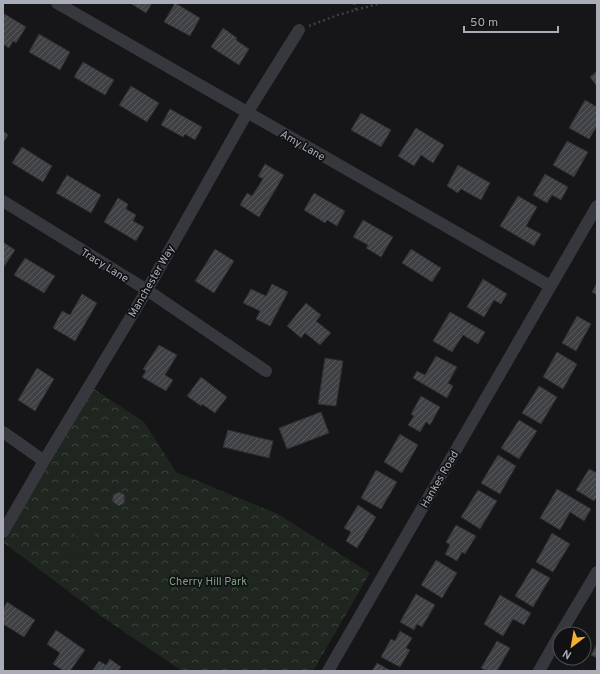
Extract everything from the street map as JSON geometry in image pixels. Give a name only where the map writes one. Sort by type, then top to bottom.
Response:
[{"type":"street","name":"Amy Lane","points":[[57,3],[550,286]]},
{"type":"street","name":"Manchester Way","points":[[3,532],[147,290],[248,113],[299,30]]},
{"type":"street","name":"Tracy Lane","points":[[3,201],[147,290],[266,370]]},
{"type":"street","name":"Hankes Road","points":[[328,671],[597,206]]},
{"type":"street","points":[[3,432],[44,461]]},
{"type":"street","points":[[565,626],[597,572]]},
{"type":"street","points":[[538,671],[552,647]]},
{"type":"path","points":[[354,3],[356,10]]},
{"type":"path","points":[[299,30],[338,15],[381,3]]},
{"type":"green space","name":"Cherry Hill Park","points":[[94,389],[144,422],[176,472],[278,514],[370,573],[313,671],[182,671],[101,616],[3,542]]},
{"type":"green space","points":[[87,527],[94,531],[96,539],[92,546],[74,534],[79,528]]},
{"type":"green space","points":[[71,539],[89,551],[84,557],[75,558],[69,553],[67,546]]},
{"type":"building","points":[[130,3],[152,3],[146,13]]},
{"type":"building","points":[[175,3],[200,18],[190,36],[164,22]]},
{"type":"building","points":[[3,13],[26,27],[16,43],[13,41],[9,48],[3,44]]},
{"type":"building","points":[[223,28],[249,49],[239,65],[211,47]]},
{"type":"building","points":[[39,34],[70,52],[60,70],[29,52]]},
{"type":"building","points":[[83,62],[114,80],[105,95],[74,77]]},
{"type":"building","points":[[597,71],[597,86],[590,77]]},
{"type":"building","points":[[131,86],[159,103],[147,122],[119,105]]},
{"type":"building","points":[[585,100],[597,107],[597,126],[589,139],[569,128]]},
{"type":"building","points":[[170,109],[202,127],[195,140],[185,134],[183,137],[161,125]]},
{"type":"building","points":[[361,113],[391,130],[381,147],[351,130]]},
{"type":"building","points":[[416,128],[444,145],[433,163],[421,155],[414,166],[398,156]]},
{"type":"building","points":[[3,131],[8,135],[3,143]]},
{"type":"building","points":[[567,141],[588,152],[574,177],[553,165]]},
{"type":"building","points":[[22,147],[52,166],[43,182],[12,163]]},
{"type":"building","points":[[265,164],[284,175],[259,217],[240,205],[247,193],[252,196],[263,179],[258,176]]},
{"type":"building","points":[[458,165],[490,183],[481,200],[461,189],[458,193],[447,186]]},
{"type":"building","points":[[545,174],[568,187],[561,200],[552,195],[547,203],[533,195]]},
{"type":"building","points":[[67,175],[101,195],[91,213],[56,193]]},
{"type":"building","points":[[314,193],[345,211],[337,226],[327,220],[325,223],[304,210]]},
{"type":"building","points":[[518,196],[537,207],[526,226],[541,234],[534,246],[500,226]]},
{"type":"building","points":[[118,198],[128,204],[126,209],[136,215],[133,221],[144,227],[136,241],[104,222]]},
{"type":"building","points":[[363,220],[393,237],[381,257],[366,248],[368,245],[353,237]]},
{"type":"building","points":[[3,242],[15,250],[3,268]]},
{"type":"building","points":[[215,249],[234,261],[214,293],[195,281]]},
{"type":"building","points":[[411,249],[441,268],[432,282],[402,263]]},
{"type":"building","points":[[25,258],[55,276],[44,293],[14,275]]},
{"type":"building","points":[[483,279],[507,294],[501,304],[494,300],[484,317],[467,307]]},
{"type":"building","points":[[597,283],[597,295],[592,292]]},
{"type":"building","points":[[272,284],[288,292],[270,326],[256,319],[260,311],[243,303],[251,289],[266,296]]},
{"type":"building","points":[[82,294],[97,303],[75,341],[53,328],[62,311],[70,315]]},
{"type":"building","points":[[306,303],[321,315],[316,321],[331,333],[320,345],[305,333],[301,338],[287,326]]},
{"type":"building","points":[[450,312],[485,332],[478,344],[463,335],[452,352],[433,341]]},
{"type":"building","points":[[577,316],[591,324],[576,351],[562,343]]},
{"type":"building","points":[[159,345],[177,355],[165,375],[173,380],[166,391],[142,377],[146,371],[143,369]]},
{"type":"building","points":[[557,352],[577,364],[563,389],[543,377]]},
{"type":"building","points":[[436,356],[457,367],[448,383],[453,386],[447,398],[413,378],[417,371],[425,375]]},
{"type":"building","points":[[325,358],[343,361],[336,406],[318,404]]},
{"type":"building","points":[[37,368],[54,379],[35,411],[18,400]]},
{"type":"building","points":[[201,377],[227,397],[215,413],[202,404],[201,406],[187,396]]},
{"type":"building","points":[[539,386],[557,397],[541,424],[522,413]]},
{"type":"building","points":[[421,396],[440,407],[430,425],[426,422],[420,432],[408,425],[414,416],[411,414]]},
{"type":"building","points":[[321,412],[329,433],[287,449],[279,428]]},
{"type":"building","points":[[519,420],[537,431],[519,459],[501,448]]},
{"type":"building","points":[[228,430],[273,441],[269,458],[223,447]]},
{"type":"building","points":[[400,434],[418,445],[402,473],[384,462]]},
{"type":"building","points":[[498,455],[516,466],[500,494],[481,483]]},
{"type":"building","points":[[589,469],[597,473],[597,497],[594,501],[576,490]]},
{"type":"building","points":[[376,470],[397,482],[381,509],[361,498]]},
{"type":"building","points":[[557,489],[591,509],[584,521],[570,512],[560,530],[540,518]]},
{"type":"building","points":[[478,490],[497,501],[480,529],[461,517]]},
{"type":"building","points":[[119,492],[125,495],[124,503],[119,506],[113,502],[113,495]]},
{"type":"building","points":[[358,505],[376,517],[357,548],[346,541],[351,532],[344,528]]},
{"type":"building","points":[[456,525],[476,536],[465,554],[462,552],[457,561],[445,554],[450,545],[446,542]]},
{"type":"building","points":[[552,533],[570,544],[553,572],[536,562]]},
{"type":"building","points":[[436,560],[457,573],[442,598],[421,585]]},
{"type":"building","points":[[532,568],[550,578],[533,607],[515,596]]},
{"type":"building","points":[[416,594],[435,605],[422,627],[417,624],[414,630],[400,622]]},
{"type":"building","points":[[500,595],[531,613],[524,625],[513,619],[503,636],[484,624]]},
{"type":"building","points":[[7,602],[35,620],[24,637],[3,624],[3,610]]},
{"type":"building","points":[[56,630],[85,650],[70,671],[64,671],[53,664],[60,653],[47,644]]},
{"type":"building","points":[[400,631],[412,638],[406,648],[410,650],[400,667],[381,657],[391,639],[395,641]]},
{"type":"building","points":[[497,641],[510,648],[497,671],[487,671],[481,668]]},
{"type":"building","points":[[597,644],[597,658],[592,656]]},
{"type":"building","points":[[110,659],[121,667],[118,671],[92,671],[99,661],[106,665]]},
{"type":"building","points":[[377,663],[391,671],[372,671]]}]
